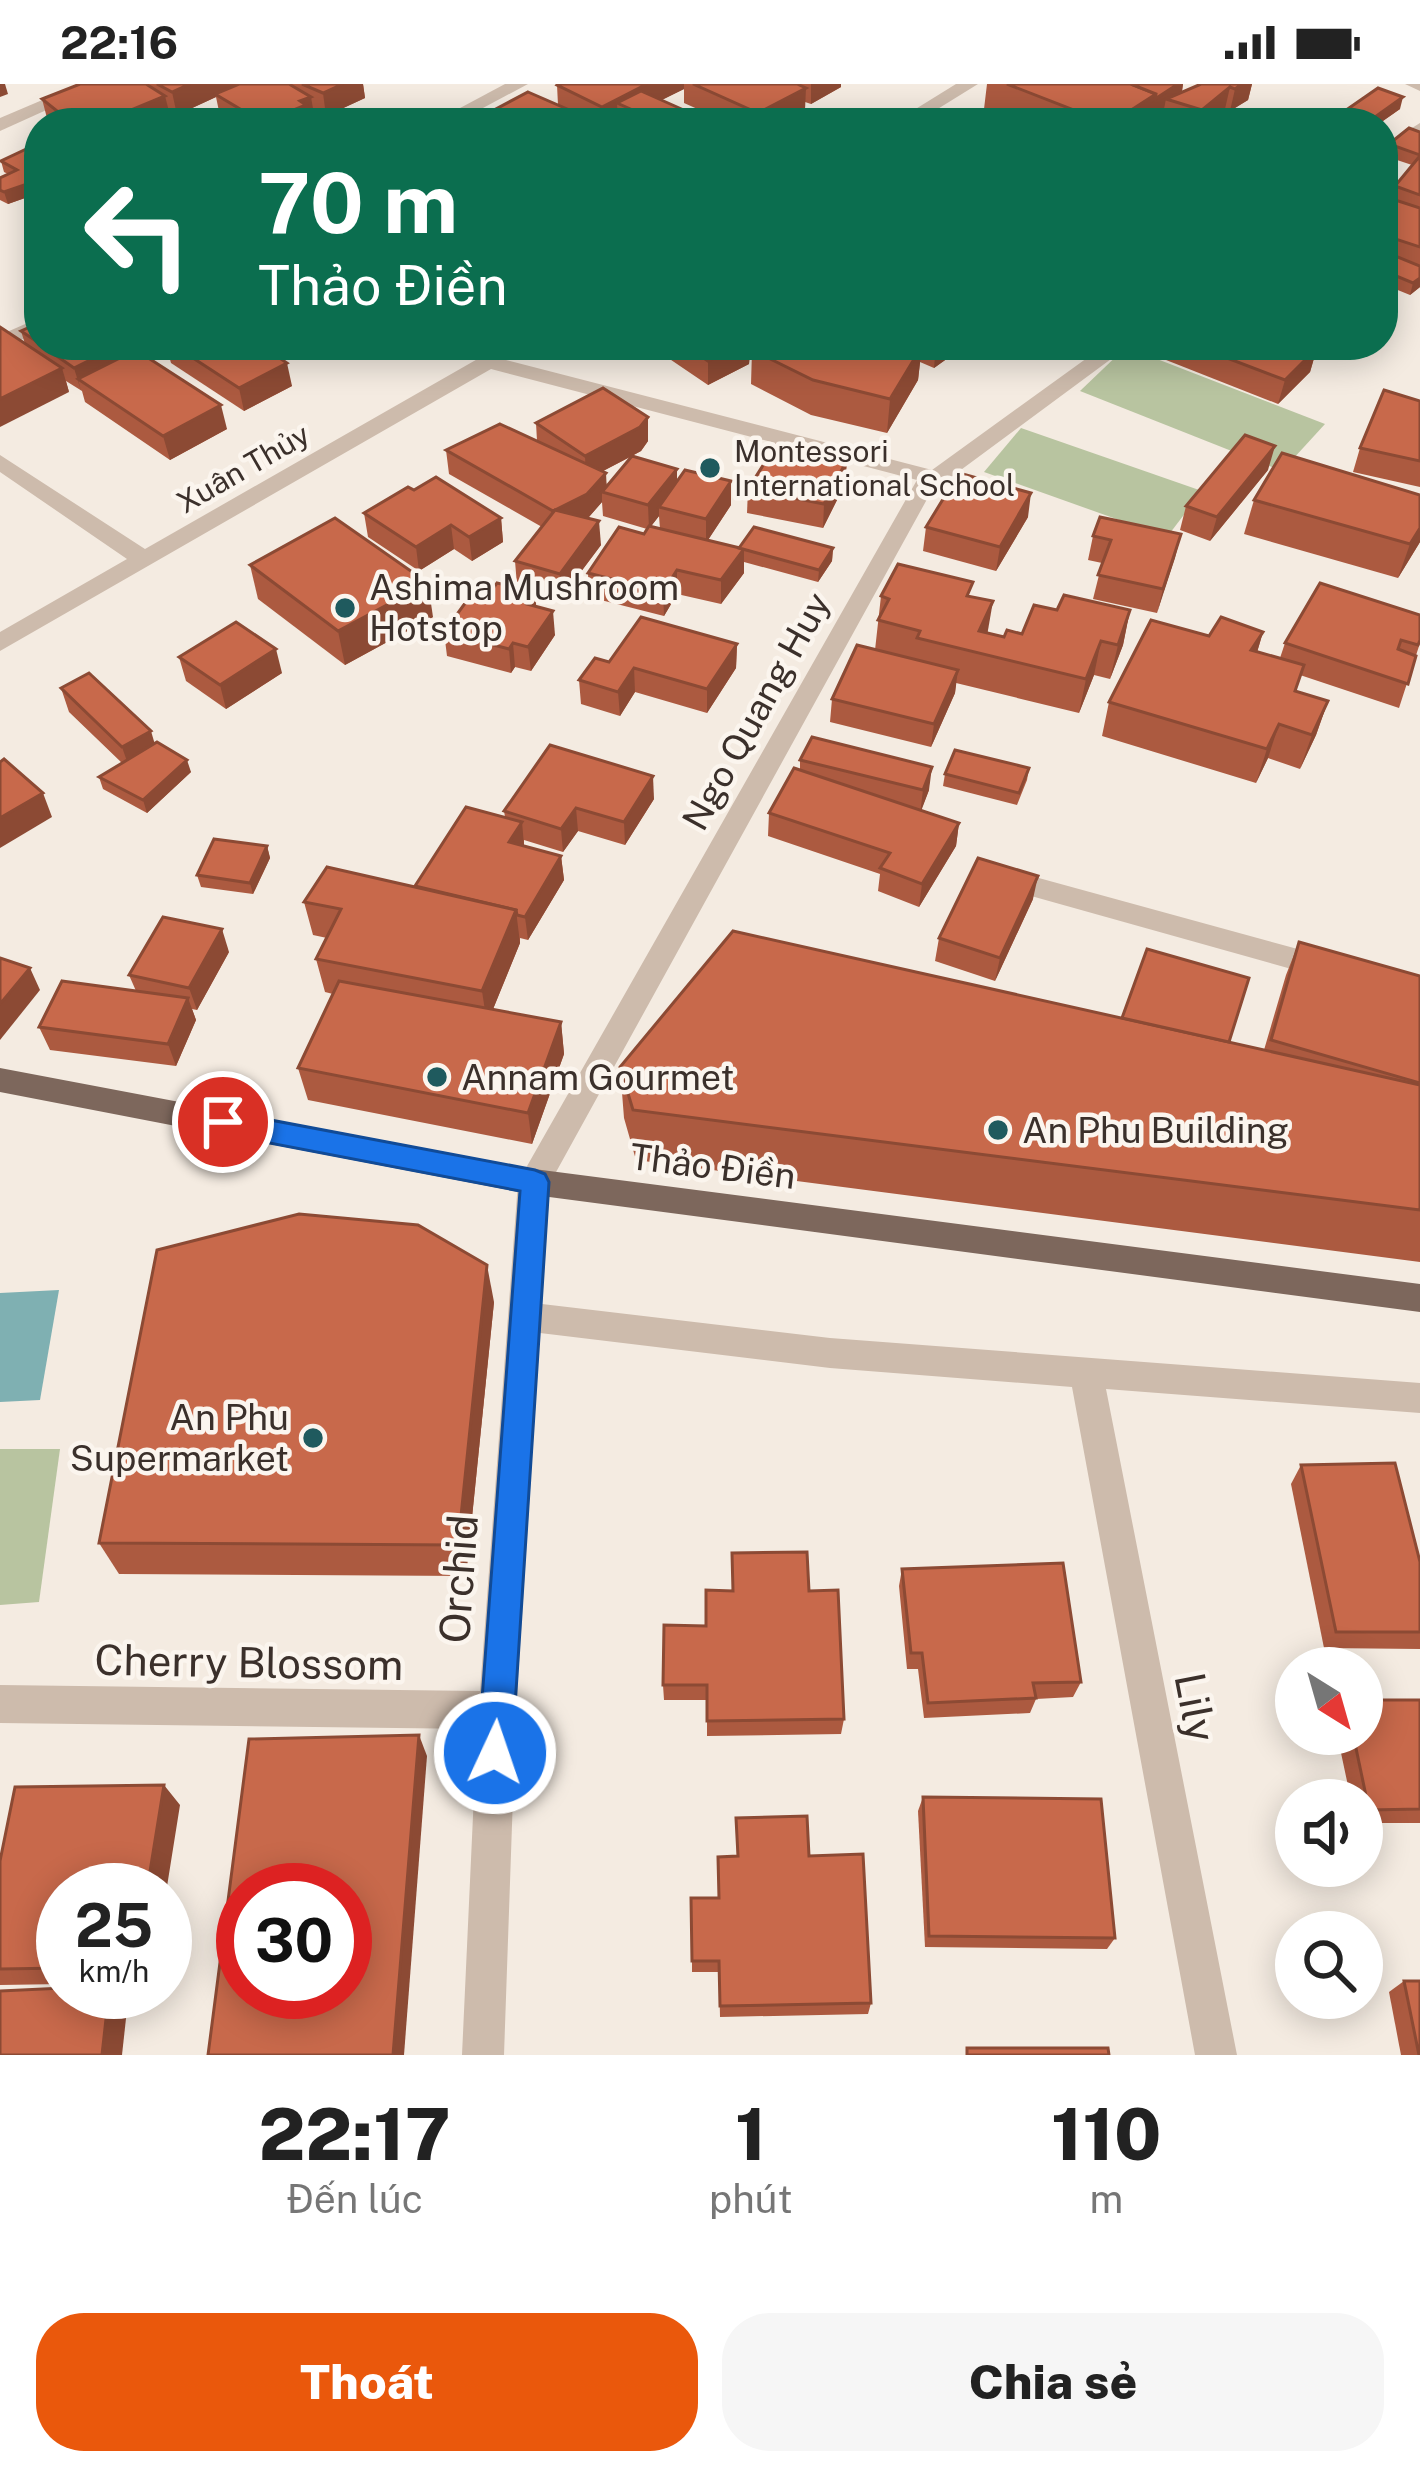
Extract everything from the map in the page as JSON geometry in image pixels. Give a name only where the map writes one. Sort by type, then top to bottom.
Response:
[{"type":"main road","name":"Thảo Điền","points":[[0,1080],[535,1182],[1420,1298]]},
{"type":"street","points":[[39,108],[94,84]]},
{"type":"street","points":[[471,108],[520,84]]},
{"type":"street","points":[[928,108],[969,84]]},
{"type":"street","name":"Xuân Thủy","points":[[0,643],[491,360]]},
{"type":"street","name":"Ngo Quang Huy","points":[[535,1182],[922,488],[1098,360]]},
{"type":"street","points":[[488,362],[935,478]]},
{"type":"street","points":[[0,462],[144,560]]},
{"type":"street","points":[[1002,878],[1354,975]]},
{"type":"street","name":"Orchid","points":[[483,2055],[497,1710],[535,1182]]},
{"type":"street","points":[[525,1317],[830,1353],[1420,1399]]},
{"type":"street","name":"Lily","points":[[1087,1376],[1216,2055]]},
{"type":"street","name":"Cherry Blossom","points":[[0,1704],[497,1710]]},
{"type":"green space","points":[[1112,360],[1160,360],[1325,424],[1282,471],[1080,391]]},
{"type":"green space","points":[[1021,428],[1202,491],[1167,537],[984,472]]},
{"type":"green space","points":[[0,1449],[60,1449],[39,1602],[0,1605]]},
{"type":"water","points":[[59,1290],[40,1400],[0,1402],[0,1293]]},
{"type":"building","points":[[80,84],[146,84],[165,96],[136,108],[53,108],[42,99]]},
{"type":"building","points":[[157,84],[190,84],[172,92]]},
{"type":"building","points":[[239,84],[289,84],[311,97],[300,101],[306,105],[299,108],[239,108],[215,94]]},
{"type":"building","points":[[302,84],[343,84],[323,93]]},
{"type":"building","points":[[558,84],[647,84],[602,107]]},
{"type":"building","points":[[693,84],[797,84],[806,88],[768,108],[747,108]]},
{"type":"building","points":[[1007,84],[1131,84],[1156,94],[1134,108],[1069,108]]},
{"type":"building","points":[[1131,84],[1178,84],[1155,99],[1156,94]]},
{"type":"building","points":[[1201,84],[1242,84],[1230,87],[1204,108],[1166,99]]},
{"type":"building","points":[[1378,88],[1403,97],[1388,108],[1349,108]]},
{"type":"building","points":[[641,91],[679,108],[628,108],[617,103]]},
{"type":"building","points":[[528,92],[565,108],[498,108]]},
{"type":"building","points":[[1409,128],[1420,132],[1420,155],[1398,147],[1398,137]]},
{"type":"building","points":[[24,150],[24,185],[0,190],[0,178],[17,170],[1,161]]},
{"type":"building","points":[[1419,157],[1420,195],[1398,187]]},
{"type":"building","points":[[1398,201],[1420,208],[1420,247],[1398,240]]},
{"type":"building","points":[[1398,257],[1420,266],[1420,278],[1413,283],[1398,277]]},
{"type":"building","points":[[0,327],[24,343],[24,360],[50,360],[62,368],[0,399]]},
{"type":"building","points":[[63,360],[90,360],[74,368]]},
{"type":"building","points":[[116,360],[151,360],[221,405],[163,436],[78,379]]},
{"type":"building","points":[[196,360],[287,363],[239,388]]},
{"type":"building","points":[[772,360],[914,360],[890,399],[813,380]]},
{"type":"building","points":[[1232,360],[1305,360],[1285,380]]},
{"type":"building","points":[[603,388],[648,417],[640,427],[585,456],[536,423]]},
{"type":"building","points":[[1384,390],[1420,401],[1420,461],[1360,448]]},
{"type":"building","points":[[500,424],[606,473],[587,494],[553,511],[446,450]]},
{"type":"building","points":[[1245,435],[1275,446],[1217,517],[1186,506]]},
{"type":"building","points":[[776,445],[847,460],[824,504],[748,489]]},
{"type":"building","points":[[1282,453],[1420,495],[1420,528],[1410,544],[1254,500]]},
{"type":"building","points":[[632,456],[677,469],[648,505],[602,492]]},
{"type":"building","points":[[685,470],[731,481],[706,519],[659,507]]},
{"type":"building","points":[[959,473],[1031,493],[1000,547],[926,527]]},
{"type":"building","points":[[436,477],[501,518],[469,537],[451,525],[416,547],[364,513],[408,487],[414,490]]},
{"type":"building","points":[[555,510],[599,521],[560,574],[515,561]]},
{"type":"building","points":[[1100,517],[1181,534],[1163,589],[1098,575],[1111,540],[1093,536]]},
{"type":"building","points":[[335,518],[428,583],[338,631],[250,565]]},
{"type":"building","points":[[649,526],[744,549],[721,580],[677,570],[663,592],[588,573],[619,527],[644,534]]},
{"type":"building","points":[[754,527],[833,548],[819,570],[739,548]]},
{"type":"building","points":[[898,564],[973,582],[967,596],[993,601],[979,631],[1004,637],[1007,630],[1022,634],[1034,605],[1057,610],[1064,595],[1130,610],[1118,645],[1101,641],[1086,679],[917,638],[920,631],[878,620],[889,599],[881,596]]},
{"type":"building","points":[[497,583],[535,592],[527,604],[553,611],[528,647],[513,643],[509,649],[444,632],[471,595],[486,599]]},
{"type":"building","points":[[1320,583],[1420,615],[1418,645],[1401,640],[1398,649],[1416,656],[1408,684],[1285,643]]},
{"type":"building","points":[[641,617],[737,644],[707,689],[634,668],[618,692],[579,680],[595,658],[609,662]]},
{"type":"building","points":[[1221,617],[1263,632],[1251,650],[1304,665],[1295,691],[1328,701],[1312,735],[1279,724],[1267,749],[1109,702],[1151,620],[1209,636]]},
{"type":"building","points":[[236,622],[276,649],[220,685],[179,657]]},
{"type":"building","points":[[857,645],[958,670],[934,724],[832,699]]},
{"type":"building","points":[[89,673],[151,731],[122,747],[61,688]]},
{"type":"building","points":[[812,737],[932,767],[923,790],[800,760]]},
{"type":"building","points":[[157,742],[187,760],[143,800],[99,777]]},
{"type":"building","points":[[550,745],[653,776],[624,822],[576,808],[561,829],[504,811]]},
{"type":"building","points":[[955,750],[1029,768],[1019,793],[945,774]]},
{"type":"building","points":[[4,759],[43,793],[0,818],[0,762]]},
{"type":"building","points":[[794,768],[959,823],[922,884],[880,868],[890,853],[769,813]]},
{"type":"building","points":[[466,807],[522,822],[509,842],[561,856],[525,917],[516,910],[415,886]]},
{"type":"building","points":[[214,839],[267,846],[250,883],[197,875]]},
{"type":"building","points":[[978,858],[1038,876],[1000,958],[939,938]]},
{"type":"building","points":[[327,867],[516,910],[482,991],[316,959],[341,909],[304,902]]},
{"type":"building","points":[[163,917],[222,929],[189,988],[129,975]]},
{"type":"building","name":"An Phu Building","points":[[733,931],[1420,1085],[1420,1210],[633,1110],[620,1067]]},
{"type":"building","points":[[1299,942],[1420,976],[1420,1083],[1271,1040]]},
{"type":"building","points":[[1147,949],[1249,978],[1229,1042],[1122,1018]]},
{"type":"building","points":[[0,958],[30,968],[0,1004]]},
{"type":"building","points":[[62,981],[188,998],[168,1044],[39,1027]]},
{"type":"building","name":"Annam Gourmet","points":[[339,981],[561,1022],[528,1113],[298,1068]]},
{"type":"building","name":"An Phu Supermarket","points":[[299,1214],[418,1225],[487,1265],[458,1545],[99,1543],[157,1250]]},
{"type":"building","points":[[1395,1463],[1420,1562],[1420,1632],[1336,1632],[1301,1465]]},
{"type":"building","points":[[807,1552],[809,1591],[838,1590],[844,1719],[707,1721],[707,1685],[663,1685],[664,1625],[706,1626],[706,1590],[733,1591],[732,1553]]},
{"type":"building","points":[[1063,1563],[1081,1682],[1033,1683],[1036,1698],[928,1703],[922,1653],[911,1653],[902,1569]]},
{"type":"building","points":[[1383,1700],[1420,1700],[1420,1809],[1383,1810],[1383,1779],[1362,1779],[1357,1755],[1383,1755]]},
{"type":"building","points":[[419,1735],[393,2055],[208,2055],[216,1993],[216,2019],[372,2019],[372,1863],[233,1863],[249,1739]]},
{"type":"building","points":[[164,1785],[151,1863],[36,1863],[36,1968],[0,1969],[0,1861],[15,1787]]},
{"type":"building","points":[[923,1797],[1101,1799],[1115,1938],[929,1936]]},
{"type":"building","points":[[807,1816],[809,1856],[863,1854],[871,2003],[720,2006],[719,1961],[692,1961],[691,1898],[719,1898],[718,1857],[738,1856],[736,1818]]},
{"type":"building","points":[[1404,1981],[1420,1981],[1420,2055],[1419,2055]]},
{"type":"building","points":[[36,1989],[36,2019],[106,2019],[102,2055],[0,2055],[0,1991]]},
{"type":"building","points":[[967,2048],[1108,2048],[1109,2055],[967,2055]]},
{"type":"place","name":"Montessori International School","points":[[710,468]]},
{"type":"place","name":"Ashima Mushroom Hotstop","points":[[345,608]]},
{"type":"place","name":"Annam Gourmet","points":[[437,1077]]},
{"type":"place","name":"An Phu Building","points":[[998,1130]]},
{"type":"place","name":"An Phu Supermarket","points":[[313,1438]]},
{"type":"route","points":[[223,1122],[535,1182],[495,1753]]}]
